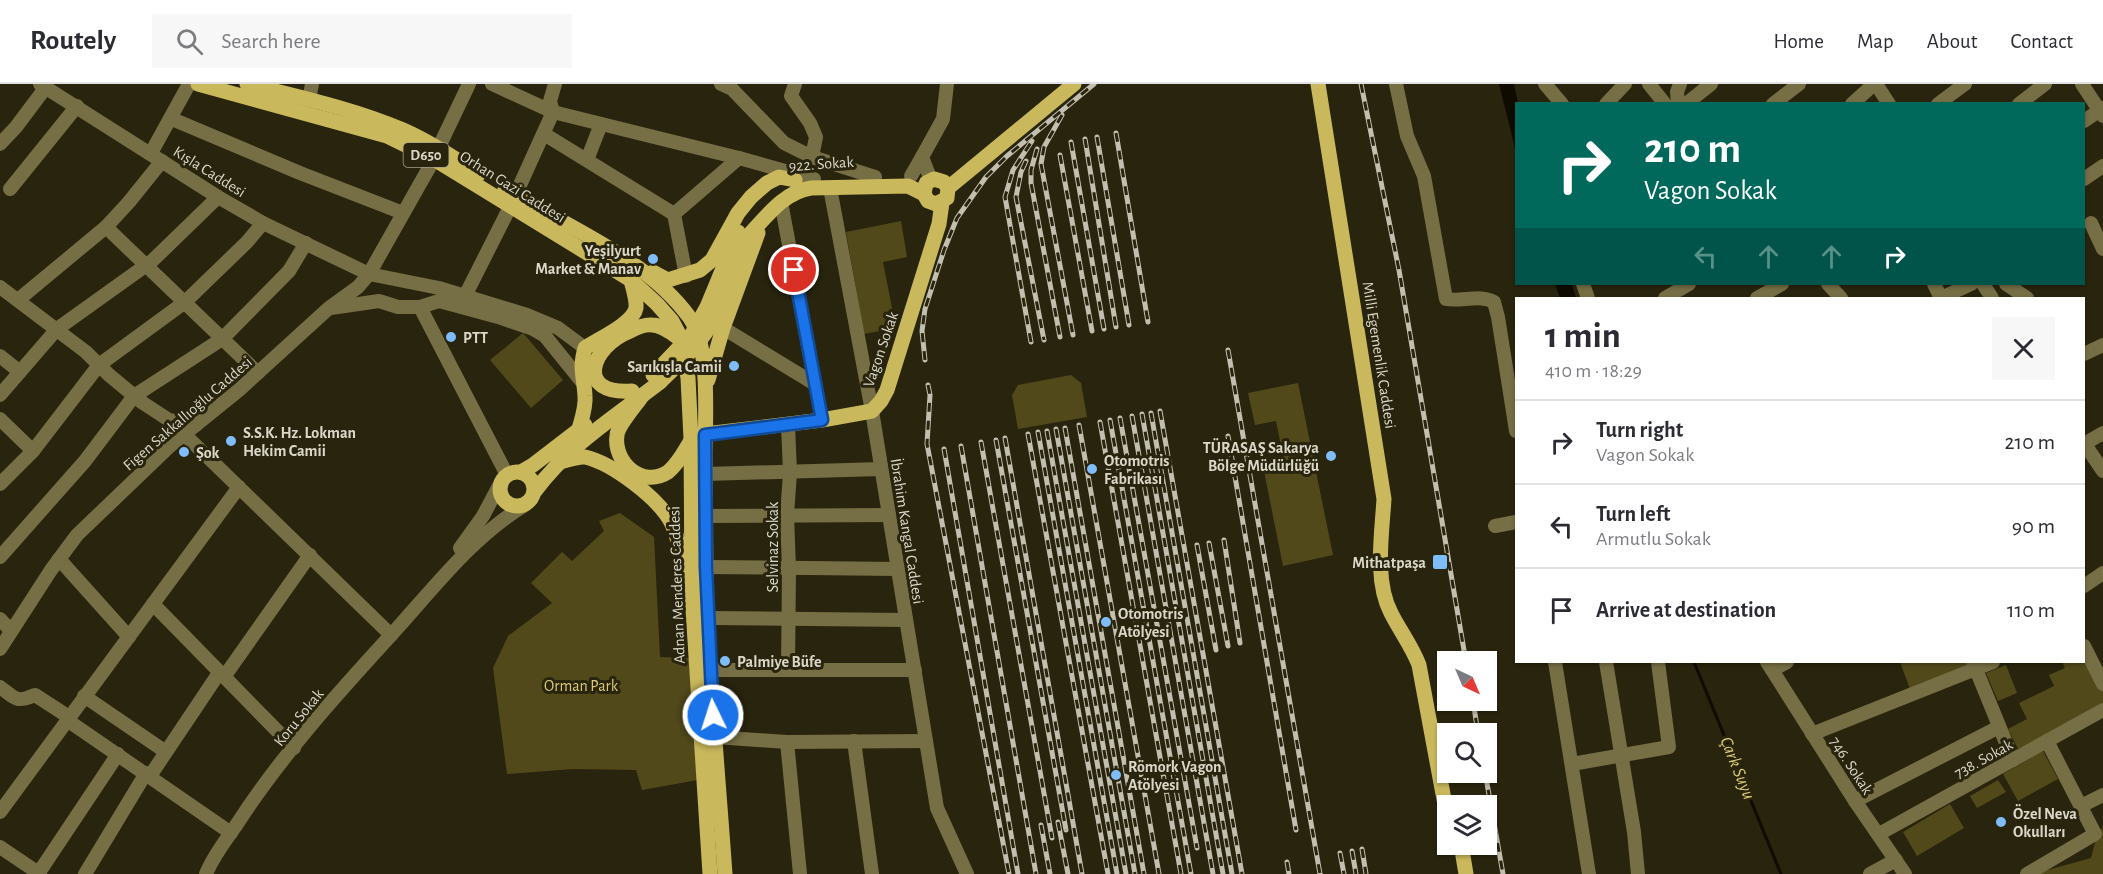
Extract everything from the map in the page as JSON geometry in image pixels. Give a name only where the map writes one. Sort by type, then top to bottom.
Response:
[{"type":"main road","name":"Orhan Gazi Caddesi","points":[[198,84],[387,136],[436,154]]},
{"type":"main road","name":"Orhan Gazi Caddesi","points":[[247,84],[309,100],[404,131],[436,154],[513,200],[631,280],[657,303],[672,321],[682,340],[698,437]]},
{"type":"main road","points":[[934,185],[1059,84]]},
{"type":"main road","points":[[637,393],[558,462],[525,505],[508,504],[501,496],[509,477],[533,465],[579,429],[657,379],[692,334],[743,233],[797,190],[934,185],[1074,84]]},
{"type":"main road","name":"Milli Egemenlik Caddesi","points":[[1318,84],[1384,499],[1379,552],[1384,591],[1390,612],[1414,650],[1419,665],[1443,795]]},
{"type":"main road","name":"922. Sokak","points":[[743,233],[754,207],[766,193],[780,184],[795,180],[911,176],[934,185]]},
{"type":"main road","points":[[619,254],[668,280],[686,276],[700,270],[712,260],[738,213],[759,190],[779,177],[795,180]]},
{"type":"main road","name":"Vagon Sokak","points":[[698,437],[872,411],[881,402],[887,390],[939,224],[942,202],[932,203],[934,185]]},
{"type":"main road","name":"Orhan Gazi Caddesi","points":[[513,200],[619,254],[659,285],[691,320],[700,346],[705,392],[698,437]]},
{"type":"main road","points":[[705,392],[723,328],[756,236],[768,214]]},
{"type":"main road","points":[[579,429],[584,413],[585,395],[580,363],[585,348],[633,316],[636,307],[631,280]]},
{"type":"main road","points":[[637,393],[608,390],[596,379],[594,373],[596,359],[607,344],[623,334],[651,324],[682,340]]},
{"type":"main road","points":[[637,393],[617,433],[616,451],[622,462],[636,474],[652,477],[667,473],[698,437]]},
{"type":"main road","name":"Adnan Menderes Caddesi","points":[[698,437],[705,474],[710,670],[725,874]]},
{"type":"main road","name":"Adnan Menderes Caddesi","points":[[698,437],[692,594],[710,874]]},
{"type":"main road","points":[[558,462],[583,457],[605,465],[644,490],[661,507],[673,525],[692,594]]},
{"type":"main road","points":[[509,477],[532,480],[535,491]]},
{"type":"main road","name":"Milli Egemenlik Caddesi","points":[[1400,628],[1421,648],[1428,664],[1439,723]]},
{"type":"main road","points":[[1454,855],[1457,874]]},
{"type":"main road","points":[[1463,855],[1467,874]]},
{"type":"street","points":[[18,300],[106,227],[129,202],[157,157],[189,84]]},
{"type":"street","points":[[309,100],[312,84]]},
{"type":"street","name":"Figen Sakkallıoğlu Caddesi","points":[[0,649],[77,535],[171,445],[258,373],[329,308],[358,287],[369,274],[436,154],[469,84]]},
{"type":"street","points":[[492,84],[553,112],[814,179]]},
{"type":"street","points":[[465,296],[544,134],[553,112],[550,101],[555,84]]},
{"type":"street","points":[[721,84],[732,89],[784,143],[812,157],[875,177]]},
{"type":"street","points":[[795,84],[791,96],[810,123],[816,137],[812,157]]},
{"type":"street","points":[[911,176],[943,118],[947,84]]},
{"type":"street","points":[[1396,84],[1407,136],[1424,176],[1446,299],[1455,301],[1488,298],[1494,302],[1515,425]]},
{"type":"street","points":[[1545,84],[1560,102]]},
{"type":"street","points":[[1608,102],[1625,84]]},
{"type":"street","points":[[1649,84],[1663,102]]},
{"type":"street","points":[[1678,102],[1677,92],[1680,84]]},
{"type":"street","points":[[1688,102],[1711,84]]},
{"type":"street","points":[[1776,102],[1799,84]]},
{"type":"street","points":[[1854,102],[1875,84],[1888,102]]},
{"type":"street","points":[[1941,102],[1965,84]]},
{"type":"street","points":[[2022,102],[2045,84]]},
{"type":"street","points":[[2082,84],[2102,112],[2085,120]]},
{"type":"street","points":[[0,144],[16,127],[43,86]]},
{"type":"street","name":"Kışla Caddesi","points":[[43,86],[263,223],[369,274],[465,296],[544,321],[558,328],[585,348]]},
{"type":"street","points":[[10,189],[77,106]]},
{"type":"street","points":[[172,119],[403,213]]},
{"type":"street","points":[[587,160],[600,124]]},
{"type":"street","points":[[544,134],[674,214],[686,276]]},
{"type":"street","points":[[922,157],[934,185]]},
{"type":"street","points":[[674,214],[739,158]]},
{"type":"street","points":[[2085,177],[2103,166]]},
{"type":"street","name":"İbrahim Kangal Caddesi","points":[[830,188],[872,411],[937,808],[967,874]]},
{"type":"street","points":[[0,395],[57,329],[147,265],[218,197]]},
{"type":"street","points":[[781,202],[822,420]]},
{"type":"street","points":[[2093,222],[2103,249]]},
{"type":"street","points":[[0,484],[33,451],[99,366],[186,302],[247,242],[263,223]]},
{"type":"street","points":[[106,227],[258,373]]},
{"type":"street","points":[[0,557],[85,461],[134,396],[222,339],[289,271],[306,243]]},
{"type":"street","points":[[369,274],[372,291],[379,301]]},
{"type":"street","points":[[418,284],[425,291],[426,298],[420,306]]},
{"type":"street","points":[[1667,297],[1687,285]]},
{"type":"street","points":[[1759,297],[1780,285]]},
{"type":"street","points":[[1943,297],[1969,285]]},
{"type":"street","points":[[2008,285],[2026,297]]},
{"type":"street","points":[[0,287],[86,352],[134,396],[169,420],[196,425]]},
{"type":"street","points":[[329,308],[379,301],[398,307],[420,306],[439,301],[498,317],[533,329],[545,336],[583,383]]},
{"type":"street","points":[[420,306],[509,477],[429,592]]},
{"type":"street","points":[[723,328],[815,384]]},
{"type":"street","points":[[2085,339],[2100,346]]},
{"type":"street","points":[[2085,354],[2100,346]]},
{"type":"street","points":[[0,356],[20,372]]},
{"type":"street","points":[[0,419],[33,451]]},
{"type":"street","name":"Selvinaz Sokak","points":[[788,425],[790,473],[787,515],[788,669]]},
{"type":"street","points":[[2085,443],[2103,433]]},
{"type":"street","points":[[184,434],[391,635]]},
{"type":"street","points":[[2085,445],[2103,471]]},
{"type":"street","points":[[705,474],[881,469]]},
{"type":"street","points":[[0,812],[239,487]]},
{"type":"street","points":[[429,592],[476,542],[504,518],[525,505]]},
{"type":"street","points":[[705,516],[889,515]]},
{"type":"street","points":[[1495,526],[1515,522]]},
{"type":"street","points":[[85,874],[148,775],[310,555]]},
{"type":"street","points":[[59,559],[129,637]]},
{"type":"street","points":[[706,567],[898,569]]},
{"type":"street","points":[[2085,585],[2103,573]]},
{"type":"street","name":"Koru Sokak","points":[[206,874],[211,861],[256,794],[355,673],[429,592]]},
{"type":"street","points":[[153,604],[294,748]]},
{"type":"street","points":[[708,618],[906,620]]},
{"type":"street","points":[[0,619],[11,631]]},
{"type":"street","points":[[2085,648],[2103,684]]},
{"type":"street","points":[[1555,663],[1589,874]]},
{"type":"street","points":[[1606,663],[1634,832],[1638,874]]},
{"type":"street","points":[[1572,764],[1669,747],[1658,663]]},
{"type":"street","points":[[1812,734],[1975,665],[2013,760]]},
{"type":"street","name":"746. Sokak","points":[[1769,666],[1905,874]]},
{"type":"street","points":[[710,670],[915,670]]},
{"type":"street","points":[[0,687],[17,700],[35,694],[231,833]]},
{"type":"street","points":[[84,696],[166,752]]},
{"type":"street","name":"738. Sokak","points":[[1879,834],[2103,710]]},
{"type":"street","points":[[1856,801],[1999,727]]},
{"type":"street","points":[[715,737],[787,742],[926,741]]},
{"type":"street","points":[[854,741],[872,874]]},
{"type":"street","points":[[2026,874],[2095,834],[2047,741]]},
{"type":"street","points":[[787,742],[800,874]]},
{"type":"street","points":[[0,846],[39,874],[118,754]]},
{"type":"street","points":[[2081,806],[2103,795]]},
{"type":"street","points":[[1870,874],[1896,860]]},
{"type":"green space","points":[[901,221],[907,257],[883,262],[896,328],[864,334],[846,232]]},
{"type":"green space","points":[[523,333],[563,380],[531,408],[490,360]]},
{"type":"green space","points":[[1071,375],[1081,383],[1087,417],[1018,429],[1012,395],[1018,385]]},
{"type":"green space","points":[[1298,383],[1333,555],[1283,566],[1264,471],[1285,466],[1276,421],[1255,425],[1248,393]]},
{"type":"green space","name":"Orman Park","points":[[620,513],[654,537],[660,657],[689,658],[698,780],[642,790],[636,770],[573,769],[507,774],[493,668],[508,636],[552,603],[531,583],[562,552],[572,561],[604,531],[599,521]]},
{"type":"green space","points":[[2085,654],[2103,691],[2103,707],[2018,749],[2008,729],[2027,719],[2019,703],[2054,686],[2049,675],[2065,668],[2062,663],[2085,663]]},
{"type":"green space","points":[[1900,663],[1971,663],[1972,665],[1910,689]]},
{"type":"green space","points":[[2006,665],[2017,693],[1998,701],[1986,673]]},
{"type":"green space","points":[[2043,751],[2058,779],[2018,801],[2003,774]]},
{"type":"green space","points":[[1998,780],[2006,792],[1977,808],[1970,796]]},
{"type":"green space","points":[[1950,804],[1964,828],[1917,856],[1903,832]]},
{"type":"green space","points":[[2103,828],[2103,874],[2033,874],[2091,858],[2098,831]]},
{"type":"shaded area","points":[[1499,84],[1514,84],[1518,102],[1515,102],[1515,148]]},
{"type":"shaded area","points":[[1555,285],[1572,285],[1576,297],[1560,297]]},
{"type":"waterway","name":"Çark Suyu","points":[[1694,663],[1781,874]]},
{"type":"railway","points":[[925,360],[922,331],[925,309],[957,218],[986,177],[1007,156],[1094,84]]},
{"type":"railway","points":[[1361,84],[1399,270],[1464,651]]},
{"type":"railway","points":[[1062,115],[1044,147],[1041,164],[1073,335]]},
{"type":"railway","points":[[1116,133],[1148,322]]},
{"type":"railway","points":[[1097,137],[1129,325]]},
{"type":"railway","points":[[1085,139],[1116,327]]},
{"type":"railway","points":[[1031,342],[1005,197],[1013,170],[1032,141]]},
{"type":"railway","points":[[1071,142],[1104,329]]},
{"type":"railway","points":[[1037,149],[1031,170],[1031,183],[1060,337]]},
{"type":"railway","points":[[1060,155],[1092,331]]},
{"type":"railway","points":[[1026,161],[1021,172],[1016,197],[1044,340]]},
{"type":"railway","points":[[1228,350],[1320,874]]},
{"type":"railway","points":[[928,385],[930,395],[927,444],[1009,874]]},
{"type":"railway","points":[[1160,411],[1242,874]]},
{"type":"railway","points":[[1151,413],[1232,874]]},
{"type":"railway","points":[[1142,414],[1223,874]]},
{"type":"railway","points":[[1132,416],[1213,874]]},
{"type":"railway","points":[[1120,418],[1197,848]]},
{"type":"railway","points":[[1110,420],[1191,874]]},
{"type":"railway","points":[[1100,422],[1181,874]]},
{"type":"railway","points":[[1079,425],[1159,874]]},
{"type":"railway","points":[[1065,428],[1144,874]]},
{"type":"railway","points":[[1056,429],[1135,874]]},
{"type":"railway","points":[[1047,431],[1126,874]]},
{"type":"railway","points":[[1038,432],[1117,874]]},
{"type":"railway","points":[[1028,434],[1108,874]]},
{"type":"railway","points":[[1228,436],[1296,830]]},
{"type":"railway","points":[[1005,438],[1082,874]]},
{"type":"railway","points":[[996,440],[1066,830]]},
{"type":"railway","points":[[981,442],[1052,838]]},
{"type":"railway","points":[[961,446],[1036,874]]},
{"type":"railway","points":[[944,449],[1018,874]]},
{"type":"railway","points":[[1224,540],[1240,643]]},
{"type":"railway","points":[[1209,543],[1228,646]]},
{"type":"railway","points":[[1197,545],[1216,650]]},
{"type":"railway","points":[[1475,711],[1476,723]]},
{"type":"railway","points":[[1487,783],[1503,874]]},
{"type":"railway","points":[[1058,822],[1068,874]]},
{"type":"railway","points":[[1041,825],[1050,874]]},
{"type":"railway","points":[[1362,849],[1366,874]]},
{"type":"railway","points":[[1352,851],[1356,874]]},
{"type":"railway","points":[[1340,853],[1344,874]]},
{"type":"railway","points":[[1287,862],[1289,874]]},
{"type":"place","name":"Yeşilyurt Market & Manav","points":[[653,259]]},
{"type":"place","name":"PTT","points":[[451,337]]},
{"type":"place","name":"Sarıkışla Camii","points":[[734,366]]},
{"type":"place","name":"S.S.K. Hz. Lokman Hekim Camii","points":[[231,441]]},
{"type":"place","name":"Şok","points":[[184,452]]},
{"type":"place","name":"TÜRASAŞ Sakarya Bölge Müdürlüğü","points":[[1331,456]]},
{"type":"place","name":"Otomotris Fabrikası","points":[[1092,469]]},
{"type":"place","name":"Mithatpaşa","points":[[1440,562]]},
{"type":"place","name":"Otomotris Atölyesi","points":[[1106,622]]},
{"type":"place","name":"Palmiye Büfe","points":[[725,661]]},
{"type":"place","name":"Römork Vagon Atölyesi","points":[[1116,775]]},
{"type":"place","name":"Özel Neva Okulları","points":[[2001,822]]},
{"type":"route","points":[[713,715],[706,567],[705,435],[822,420],[794,270]]}]
